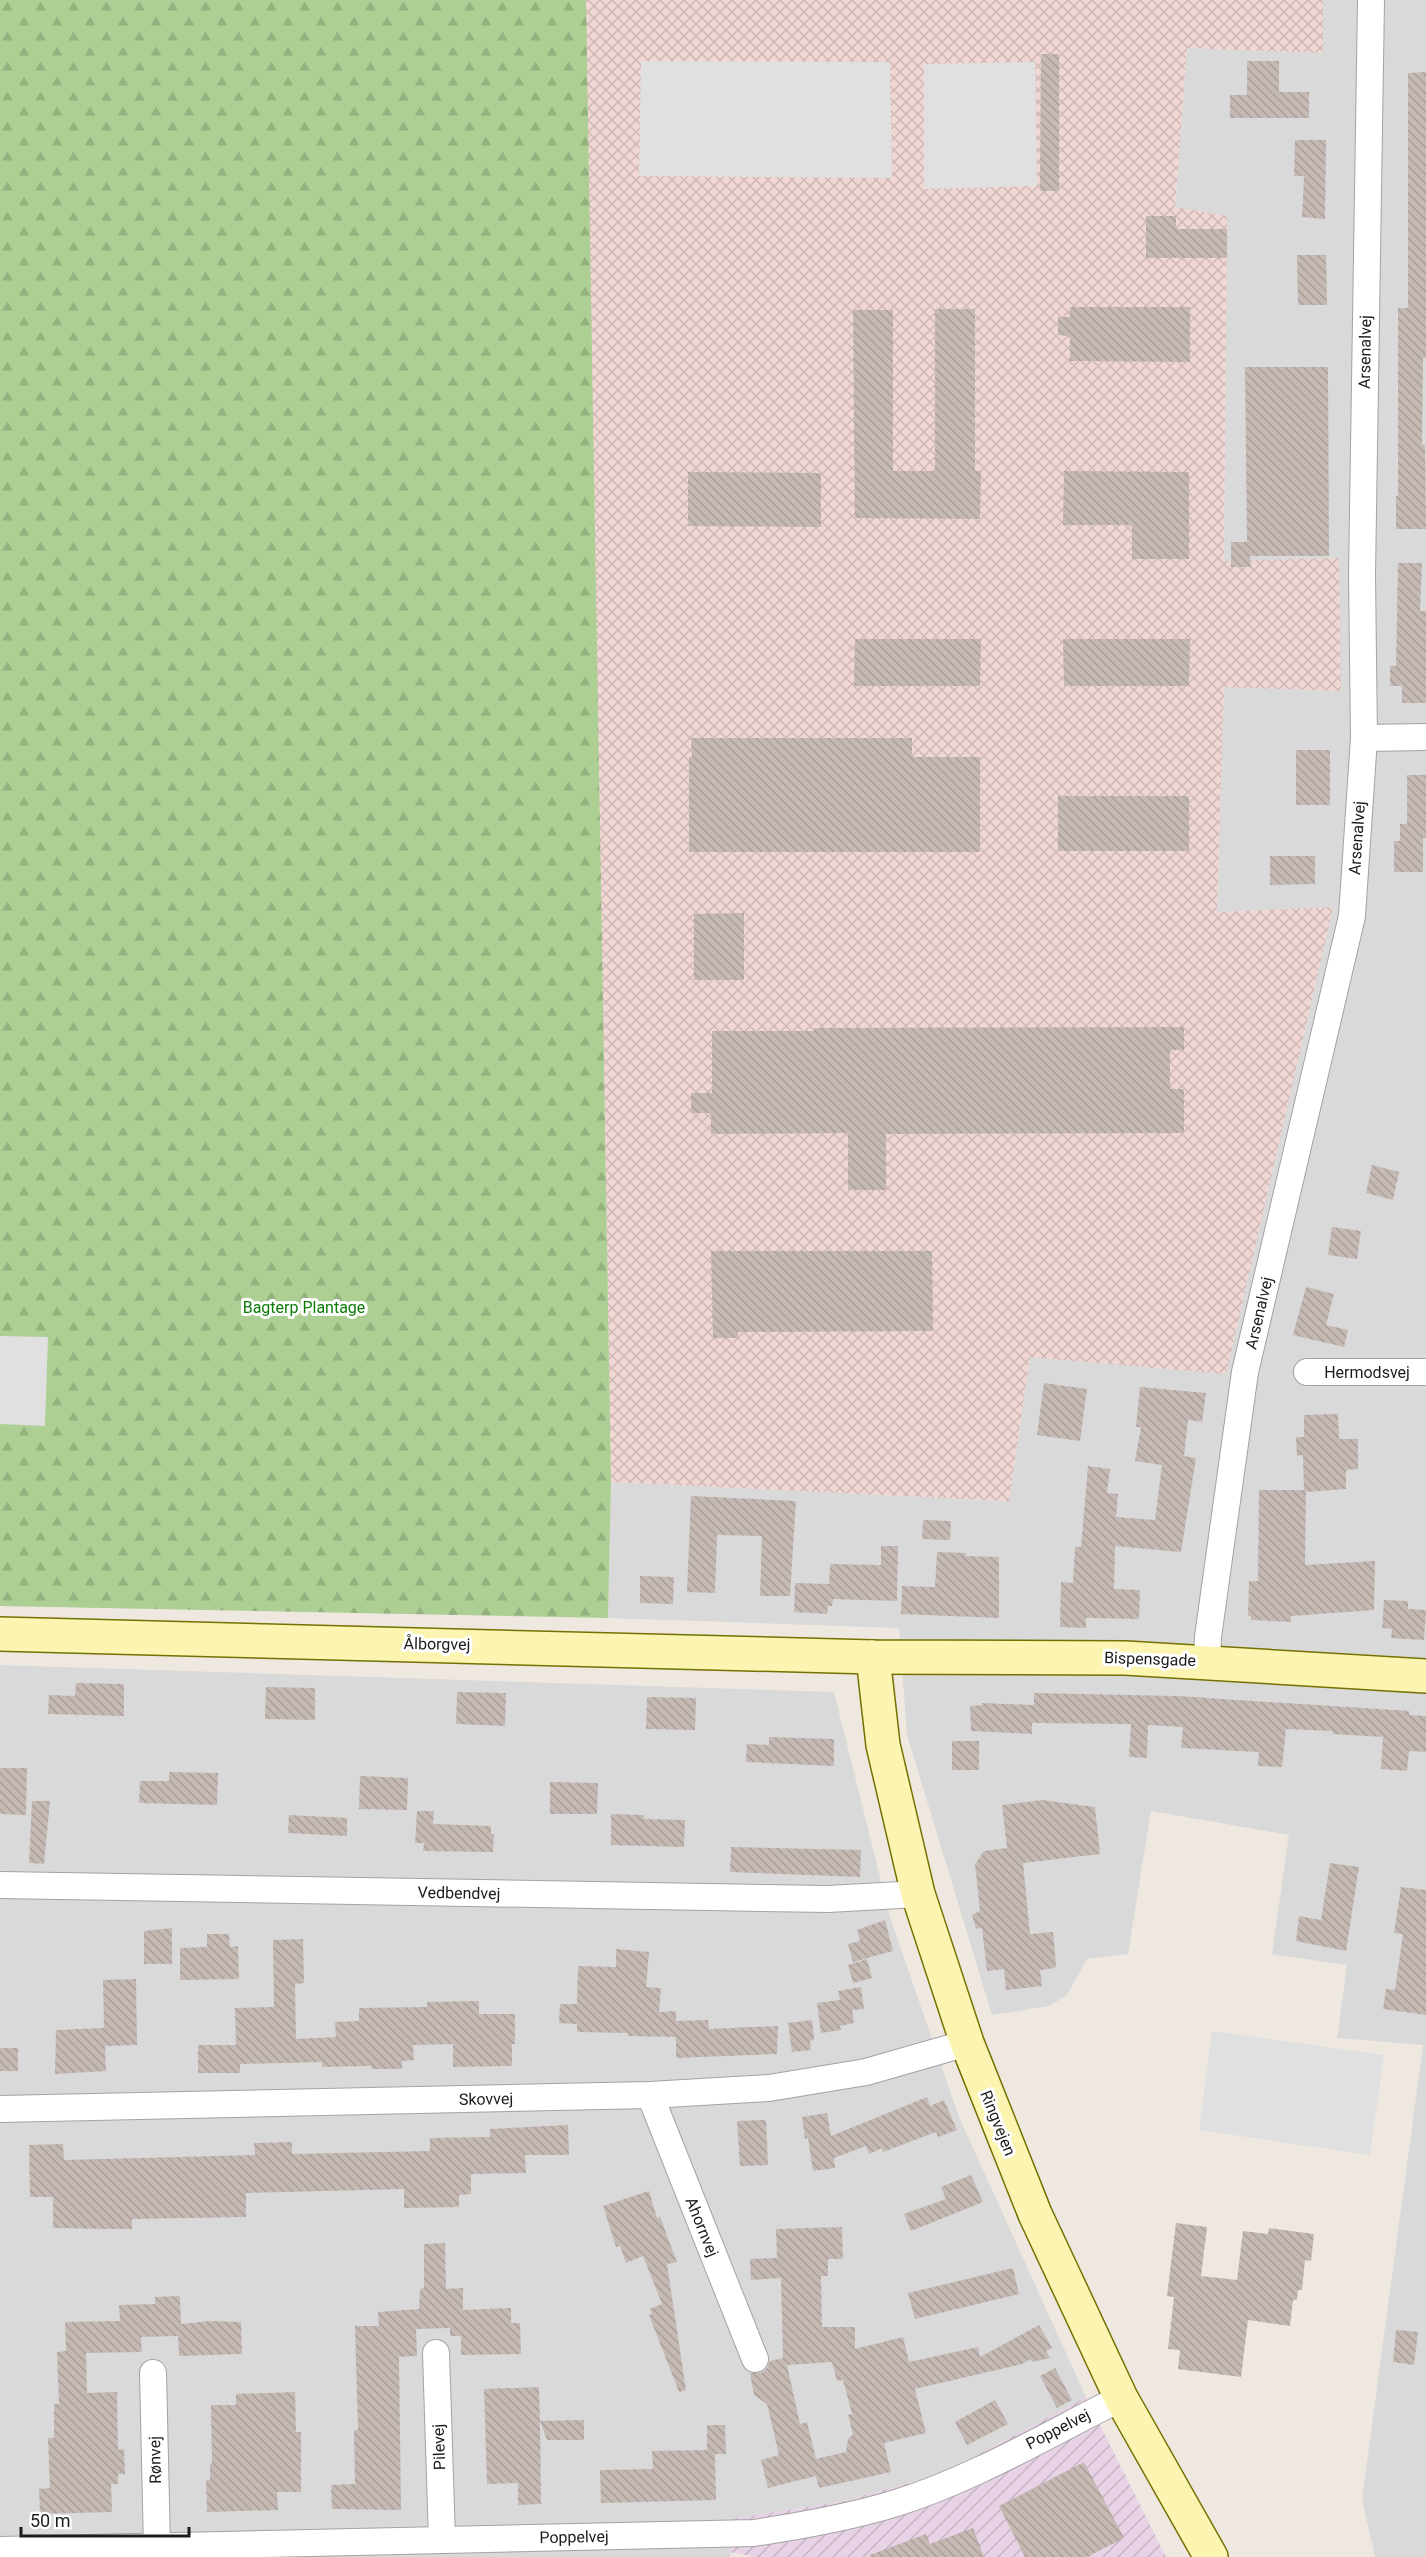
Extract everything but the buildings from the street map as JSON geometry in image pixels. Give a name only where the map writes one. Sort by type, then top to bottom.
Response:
[{"type":"main road","name":"Ålborgvej","points":[[0,1634],[873,1656]]},
{"type":"main road","name":"Bispensgade","points":[[873,1656],[1125,1658],[1207,1661],[1426,1676]]},
{"type":"main road","name":"Ringvejen","points":[[873,1656],[883,1745],[918,1894],[967,2043],[1035,2214],[1121,2398],[1211,2557]]},
{"type":"street","name":"Arsenalvej","points":[[1207,1661],[1208,1637],[1245,1372],[1352,916],[1364,738],[1362,575],[1371,0]]},
{"type":"street","points":[[1364,738],[1426,737]]},
{"type":"street","name":"Hermodsvej","points":[[1307,1372],[1426,1372]]},
{"type":"street","name":"Vedbendvej","points":[[0,1885],[828,1899],[918,1894]]},
{"type":"street","name":"Skovvej","points":[[0,2109],[650,2095],[769,2088],[866,2072],[967,2043]]},
{"type":"street","name":"Ahornvej","points":[[650,2095],[755,2359]]},
{"type":"street","name":"Pilevej","points":[[436,2353],[442,2540]]},
{"type":"street","name":"Rønvej","points":[[153,2373],[157,2547]]},
{"type":"street","name":"Poppelvej","points":[[0,2550],[34,2553],[157,2547],[307,2550],[442,2540],[580,2547],[753,2533],[816,2523],[894,2504],[968,2474],[1121,2398]]},
{"type":"shaded area","points":[[0,0],[1323,0],[1323,53],[1187,48],[1175,207],[1227,216],[1224,561],[1339,558],[1341,691],[1224,687],[1217,912],[1333,907],[1226,1374],[1030,1357],[1009,1501],[611,1482],[595,593]]},
{"type":"shaded area","points":[[1323,0],[1426,0],[1426,2557],[1375,2557],[1362,2499],[1423,2045],[1337,2038],[1347,1965],[1272,1954],[1289,1835],[1151,1811],[1128,1954],[1087,1959],[1067,1995],[1049,2006],[992,2015],[907,1735],[899,1628],[608,1618],[611,1482],[1009,1501],[1030,1357],[1332,908],[1217,912],[1224,686],[1339,559],[1224,561],[1227,217],[1175,207],[1187,48],[1323,53]]},
{"type":"shaded area","points":[[641,61],[890,62],[892,178],[639,176]]},
{"type":"shaded area","points":[[1035,62],[1037,186],[924,189],[924,64]]},
{"type":"shaded area","points":[[0,1336],[48,1337],[45,1426],[0,1424]]},
{"type":"shaded area","points":[[0,1665],[834,1692],[890,1917],[959,2117],[1086,2397],[943,2473],[845,2501],[732,2519],[730,2557],[0,2557]]},
{"type":"shaded area","points":[[1212,2031],[1384,2055],[1370,2155],[1199,2130]]},
{"type":"shaded area","points":[[1086,2397],[1166,2557],[754,2557],[730,2552],[731,2519],[845,2501],[943,2473]]},
{"type":"green space","name":"Bagterp Plantage","points":[[0,0],[586,0],[611,1482],[608,1618],[0,1606]]}]
